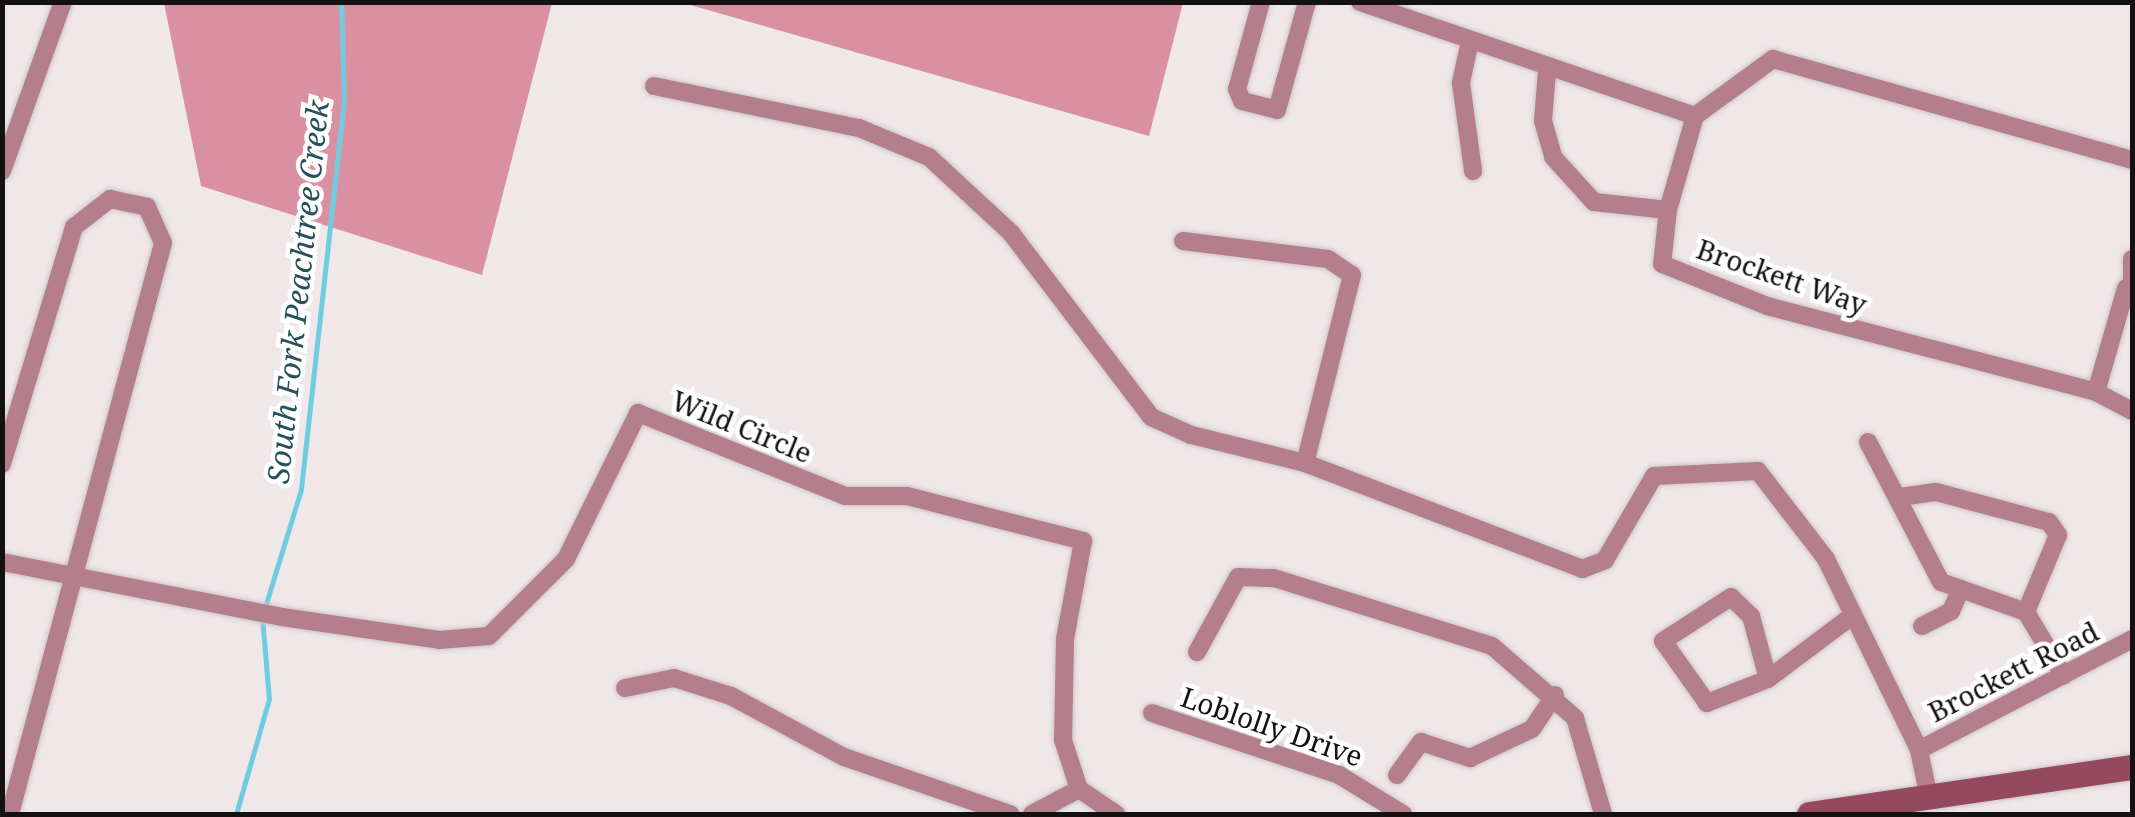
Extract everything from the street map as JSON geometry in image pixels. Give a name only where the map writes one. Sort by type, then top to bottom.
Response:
[{"type":"main road","points":[[1809,814],[1928,793],[2132,767]]},
{"type":"street","points":[[2,172],[63,2]]},
{"type":"street","points":[[1261,2],[1236,89],[1242,101],[1277,110],[1307,2]]},
{"type":"street","points":[[1360,2],[1442,26],[1469,45],[1695,116]]},
{"type":"street","points":[[1469,45],[1462,100],[1473,171]]},
{"type":"street","points":[[1668,210],[1695,116],[1773,59],[2132,160]]},
{"type":"street","name":"Brockett Way","points":[[1547,71],[1543,121],[1553,157],[1594,202],[1668,210],[1662,264],[1767,306],[2096,392],[2132,411]]},
{"type":"street","points":[[654,86],[859,128],[930,158],[1011,232],[1151,417],[1305,463],[1582,568],[1605,560],[1654,476],[1758,471],[1826,559],[1848,618],[1919,750],[1928,793]]},
{"type":"street","points":[[2,464],[74,227],[110,199],[147,206],[163,244],[10,814]]},
{"type":"street","points":[[1184,241],[1328,259],[1352,274],[1305,463]]},
{"type":"street","points":[[2096,392],[2130,288],[2132,259]]},
{"type":"street","name":"Wild Circle","points":[[2,562],[240,610],[439,640],[489,636],[566,559],[638,413],[844,496],[907,496],[1083,541],[1065,639],[1063,740],[1080,788]]},
{"type":"street","points":[[1868,442],[1941,582],[2026,612],[2064,676]]},
{"type":"street","points":[[1900,497],[1936,492],[2049,522],[2058,535],[2026,612]]},
{"type":"street","name":"Loblolly Drive","points":[[1196,652],[1238,577],[1274,578],[1492,646],[1555,695],[1532,729],[1470,758],[1422,742],[1397,775]]},
{"type":"street","points":[[1922,626],[1951,611],[1961,589]]},
{"type":"street","points":[[1768,679],[1752,616],[1731,597],[1662,641],[1707,703],[1768,679],[1848,618]]},
{"type":"street","name":"Brockett Road","points":[[1919,750],[2132,639]]},
{"type":"street","points":[[625,688],[674,678],[708,688],[844,757],[1010,814]]},
{"type":"street","points":[[1555,695],[1592,760],[1603,814]]},
{"type":"street","name":"Loblolly Drive","points":[[1152,713],[1374,792],[1403,814]]},
{"type":"street","points":[[1032,814],[1080,788],[1114,814]]},
{"type":"shaded area","points":[[1183,2],[1149,136],[683,3]]},
{"type":"shaded area","points":[[164,3],[552,3],[482,275],[201,186]]},
{"type":"waterway","name":"South Fork Peachtree Creek","points":[[265,607],[301,489],[344,101],[341,2]]},
{"type":"waterway","name":"South Fork Peachtree Creek","points":[[236,814],[269,699],[262,617]]}]
